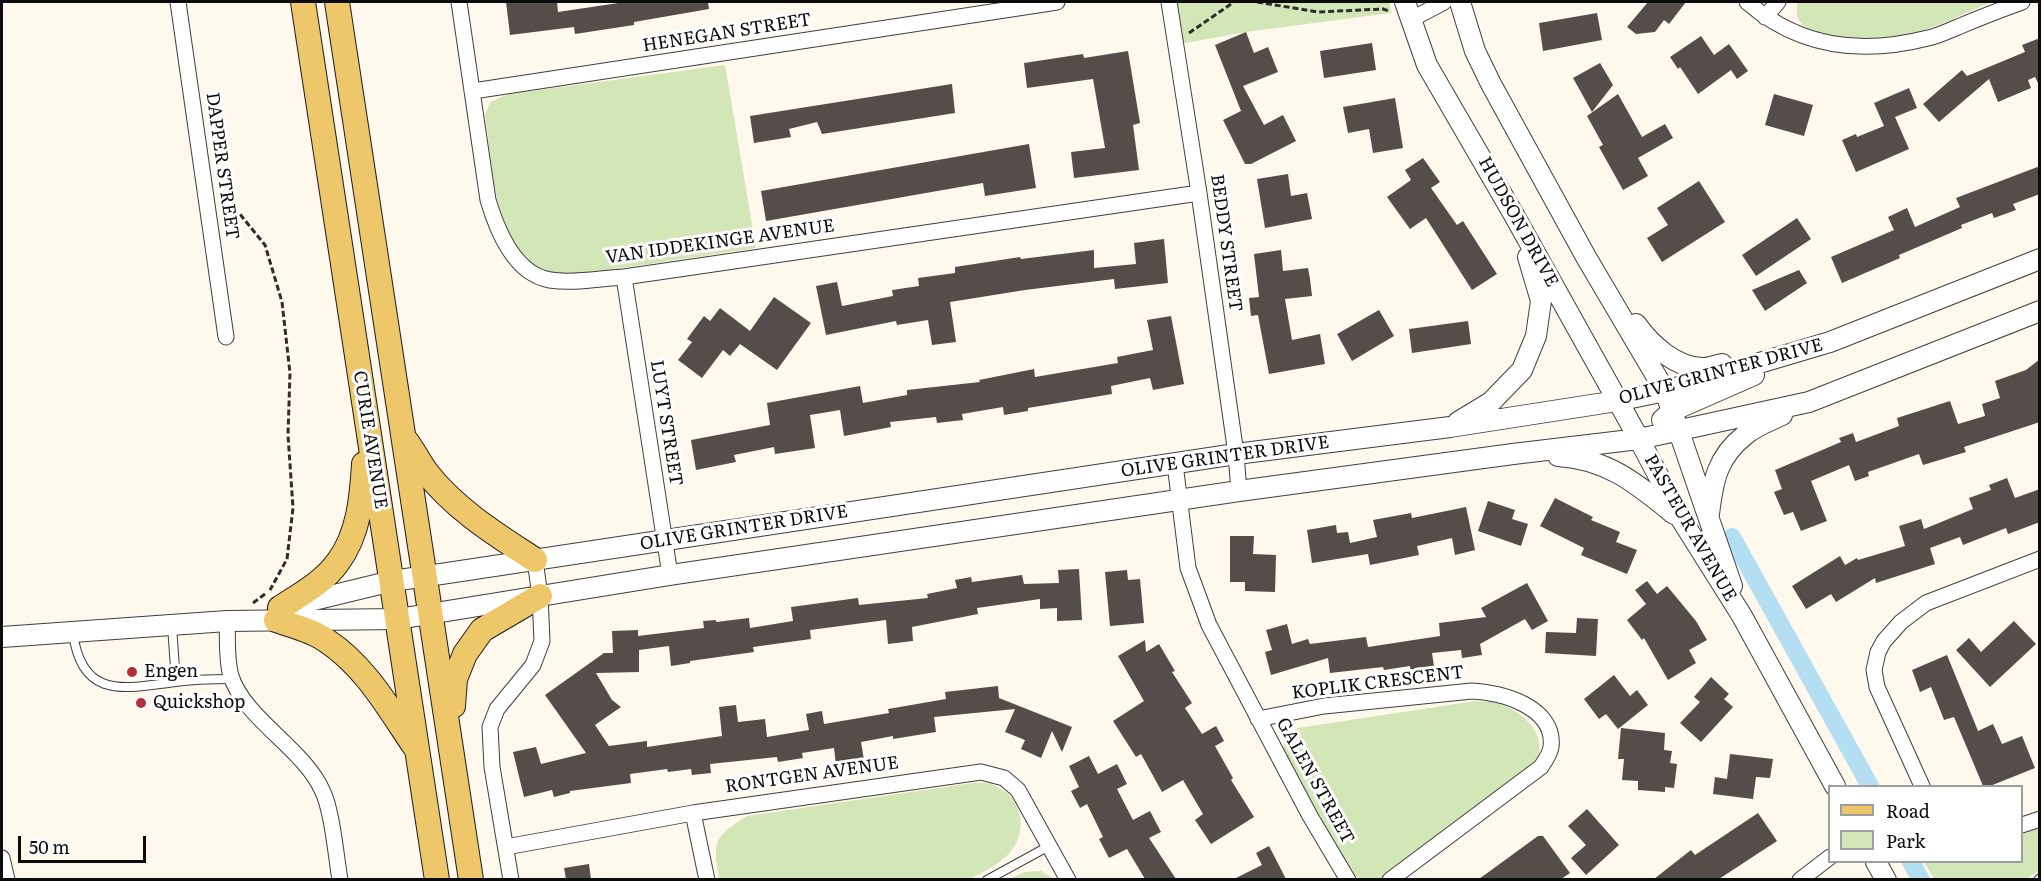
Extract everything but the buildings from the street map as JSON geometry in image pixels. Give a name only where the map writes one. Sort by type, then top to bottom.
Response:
[{"type":"main road","name":"CURIE AVENUE","points":[[303,2],[437,879]]},
{"type":"main road","name":"CURIE AVENUE","points":[[337,2],[471,879]]},
{"type":"main road","points":[[368,423],[360,503],[349,541],[338,563],[314,586],[278,614],[326,640],[361,669],[418,751]]},
{"type":"main road","points":[[402,435],[428,474],[460,506],[477,521],[535,560]]},
{"type":"main road","points":[[451,742],[455,679],[465,654],[482,630],[540,596]]},
{"type":"street","name":"DAPPER STREET","points":[[178,2],[226,337]]},
{"type":"street","name":"VAN IDDEKINGE AVENUE","points":[[459,2],[488,200],[494,222],[507,247],[517,260],[527,270],[549,280],[624,277],[1199,193]]},
{"type":"street","name":"HENEGAN STREET","points":[[473,92],[1057,2]]},
{"type":"street","name":"BEDDY STREET","points":[[1169,2],[1199,193],[1236,454],[1239,491]]},
{"type":"street","points":[[1408,11],[1444,2]]},
{"type":"street","points":[[1460,2],[1475,51],[1586,257],[1665,391],[1678,431]]},
{"type":"street","points":[[1747,2],[1765,17],[1797,34],[1834,46],[1879,47],[1929,38],[2022,2]]},
{"type":"street","points":[[1765,17],[1778,2]]},
{"type":"street","name":"HUDSON DRIVE","points":[[1408,11],[1427,65],[1639,439]]},
{"type":"street","points":[[1450,427],[1491,402],[1522,370],[1536,336],[1541,301],[1514,215]]},
{"type":"street","points":[[1586,257],[1643,334],[1676,361],[1703,368],[1830,342]]},
{"type":"street","name":"OLIVE GRINTER DRIVE","points":[[278,614],[392,581],[1236,454],[1450,427],[1617,401],[1665,391],[1830,342],[2040,259]]},
{"type":"street","name":"LUYT STREET","points":[[624,277],[670,575]]},
{"type":"street","name":"OLIVE GRINTER DRIVE","points":[[278,614],[398,619],[670,575],[1239,491],[1639,439],[1809,402],[2040,311]]},
{"type":"street","points":[[1639,439],[1672,411],[1830,342]]},
{"type":"street","points":[[1709,519],[1712,483],[1723,458],[1745,434],[1809,402]]},
{"type":"street","name":"PASTEUR AVENUE","points":[[1678,431],[1742,616]]},
{"type":"street","name":"PASTEUR AVENUE","points":[[1639,439],[1681,519],[1742,616],[1834,785]]},
{"type":"street","points":[[1513,454],[1576,457],[1597,463],[1635,482],[1681,519]]},
{"type":"street","name":"GALEN STREET","points":[[1175,464],[1188,568],[1209,625],[1310,816],[1348,879]]},
{"type":"street","points":[[1922,785],[1877,687],[1874,670],[1884,641],[1901,622],[1926,603],[2040,559]]},
{"type":"street","points":[[511,879],[492,767],[490,727],[497,710],[533,665],[542,641],[540,596],[535,560]]},
{"type":"street","points":[[2,637],[172,626],[278,614]]},
{"type":"street","points":[[227,621],[229,666],[232,679],[249,705],[313,774],[323,791],[340,879]]},
{"type":"street","name":"KOPLIK CRESCENT","points":[[1258,719],[1324,706],[1472,691],[1488,692],[1518,701],[1540,717],[1547,727],[1551,747],[1541,768],[1390,879]]},
{"type":"street","name":"RONTGEN AVENUE","points":[[506,847],[693,813],[981,772],[1004,778],[1018,790],[1068,879]]},
{"type":"street","points":[[693,813],[707,879]]},
{"type":"street","points":[[2023,825],[2040,819]]},
{"type":"street","points":[[2,858],[7,879]]},
{"type":"street","points":[[1800,879],[1828,858]]},
{"type":"street","points":[[1877,863],[1886,879]]},
{"type":"lane","points":[[172,626],[176,682]]},
{"type":"lane","points":[[73,632],[80,659],[88,672],[111,687],[126,688],[232,679]]},
{"type":"lane","points":[[987,879],[1049,846]]},
{"type":"path","points":[[1175,42],[1234,2]]},
{"type":"path","points":[[1257,2],[1318,12],[1383,9],[1408,11]]},
{"type":"path","points":[[209,208],[239,213],[265,245],[282,302],[290,373],[288,435],[293,508],[287,560],[269,591],[252,603]]},
{"type":"green space","points":[[1174,2],[1390,2],[1391,13],[1246,32],[1180,44]]},
{"type":"green space","points":[[1798,2],[1992,2],[1914,33],[1863,38],[1822,34],[1807,28],[1798,17]]},
{"type":"green space","points":[[725,65],[756,248],[575,275],[543,270],[527,261],[516,248],[507,231],[496,193],[485,115],[490,102],[509,94]]},
{"type":"green space","points":[[1475,701],[1503,705],[1527,720],[1537,736],[1539,754],[1537,760],[1530,770],[1394,874],[1380,880],[1355,877],[1340,863],[1283,761],[1283,750],[1287,738],[1298,728]]},
{"type":"green space","points":[[972,783],[988,783],[1008,794],[1018,810],[1021,828],[1010,853],[994,866],[970,879],[719,879],[716,856],[718,842],[727,830],[747,816]]},
{"type":"green space","points":[[2039,828],[2039,871],[2026,879],[1934,879],[1925,863],[2023,863],[2023,834]]},
{"type":"green space","points":[[1041,871],[1054,879],[1010,879],[1024,872]]},
{"type":"waterway","points":[[1732,537],[1869,785]]},
{"type":"waterway","points":[[1912,863],[1921,880]]},
{"type":"place","name":"Engen","points":[[132,672]]},
{"type":"place","name":"Quickshop","points":[[141,703]]}]
